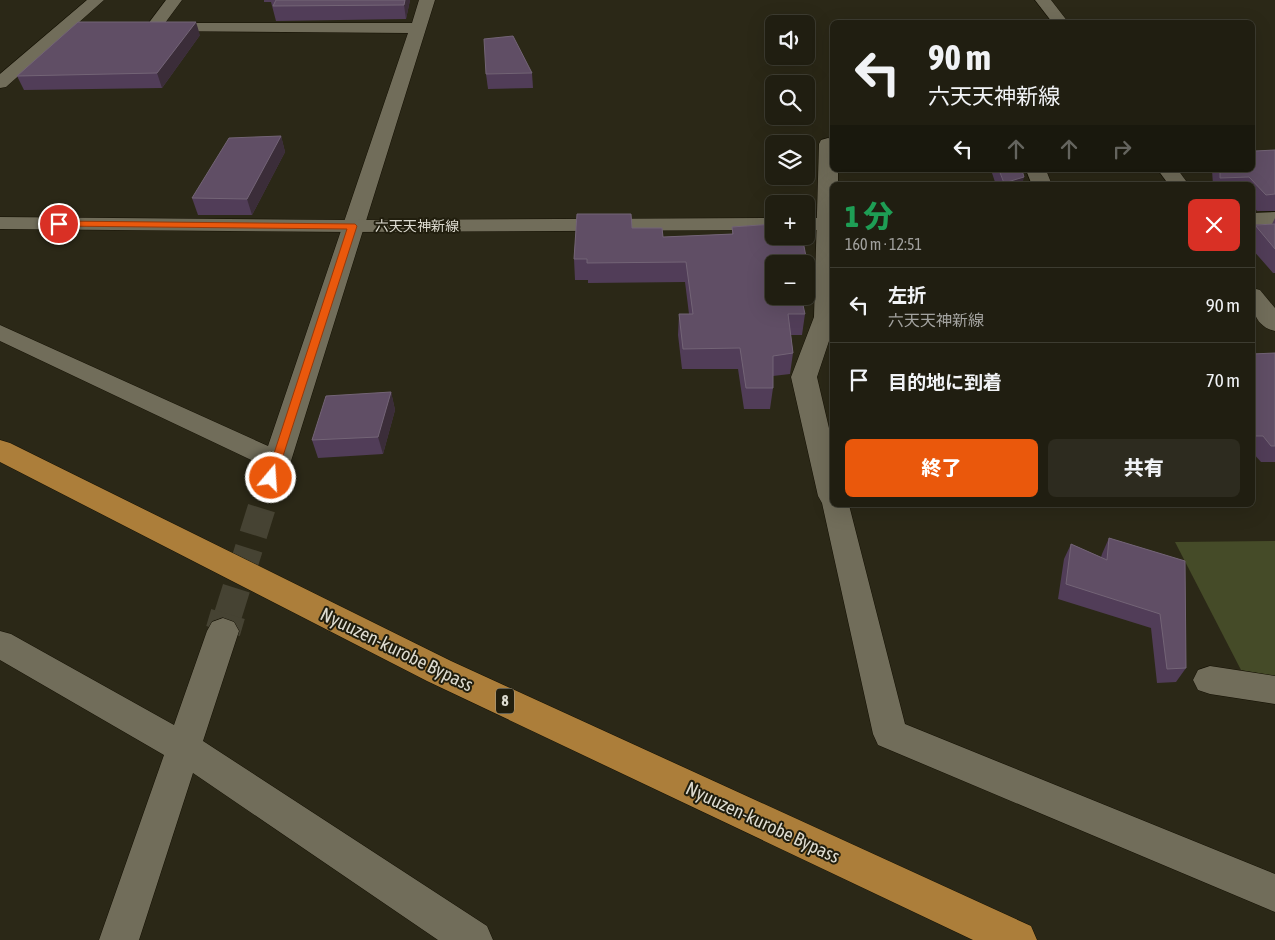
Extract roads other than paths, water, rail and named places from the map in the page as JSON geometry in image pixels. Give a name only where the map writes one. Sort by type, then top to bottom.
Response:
[{"type":"highway","name":"Nyuuzen-kurobe Bypass","points":[[0,450],[439,670],[1017,940]]},
{"type":"street","points":[[0,83],[96,0]]},
{"type":"street","points":[[153,28],[174,0]]},
{"type":"street","points":[[0,332],[274,469],[427,0]]},
{"type":"street","points":[[1043,0],[1058,20]]},
{"type":"street","points":[[64,28],[84,28]]},
{"type":"street","points":[[134,28],[418,28]]},
{"type":"street","points":[[828,144],[822,224],[826,317],[804,376],[830,487]]},
{"type":"street","points":[[1255,219],[1275,218]]},
{"type":"street","name":"六天天神新線","points":[[0,223],[352,226],[765,224]]},
{"type":"street","points":[[1255,299],[1275,324]]},
{"type":"street","points":[[835,507],[890,734],[1275,894]]},
{"type":"street","points":[[120,940],[224,631]]},
{"type":"street","points":[[0,644],[184,748],[473,940]]},
{"type":"street","points":[[1210,680],[1275,690]]},
{"type":"tunnel","points":[[228,615],[271,478]]},
{"type":"tunnel","points":[[223,631],[228,614]]}]
